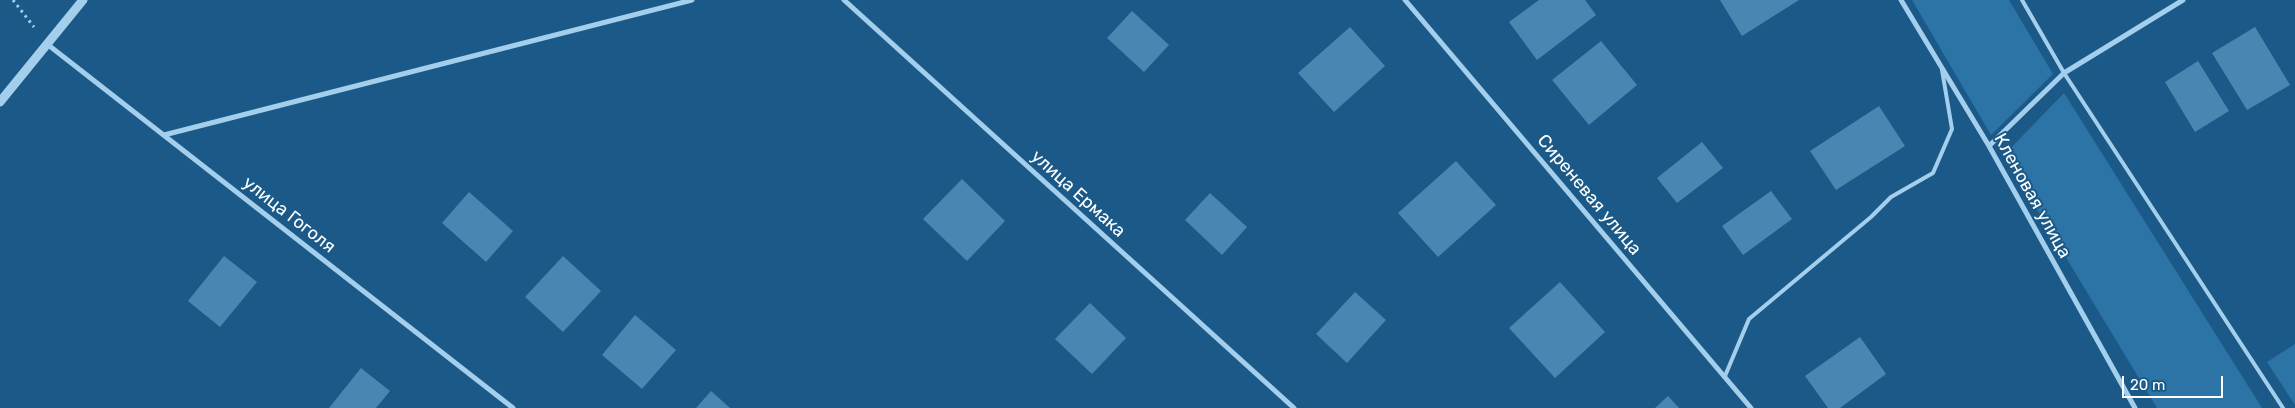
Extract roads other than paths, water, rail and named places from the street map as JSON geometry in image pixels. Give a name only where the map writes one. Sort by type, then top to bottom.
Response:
[{"type":"street","points":[[0,102],[83,0]]},
{"type":"street","points":[[164,135],[692,0]]},
{"type":"street","name":"улица Ермака","points":[[844,0],[1294,408]]},
{"type":"street","name":"Сиреневая улица","points":[[1405,0],[1751,408]]},
{"type":"street","name":"Кленовая улица","points":[[1901,0],[1989,146],[2135,408]]},
{"type":"street","points":[[1989,146],[2064,73],[2183,0]]},
{"type":"street","name":"улица Гоголя","points":[[47,44],[513,408]]},
{"type":"lane","points":[[2022,0],[2064,73],[2283,408]]},
{"type":"lane","points":[[1725,376],[1749,319],[1871,217],[1891,197],[1933,173],[1952,129],[1942,68]]}]
